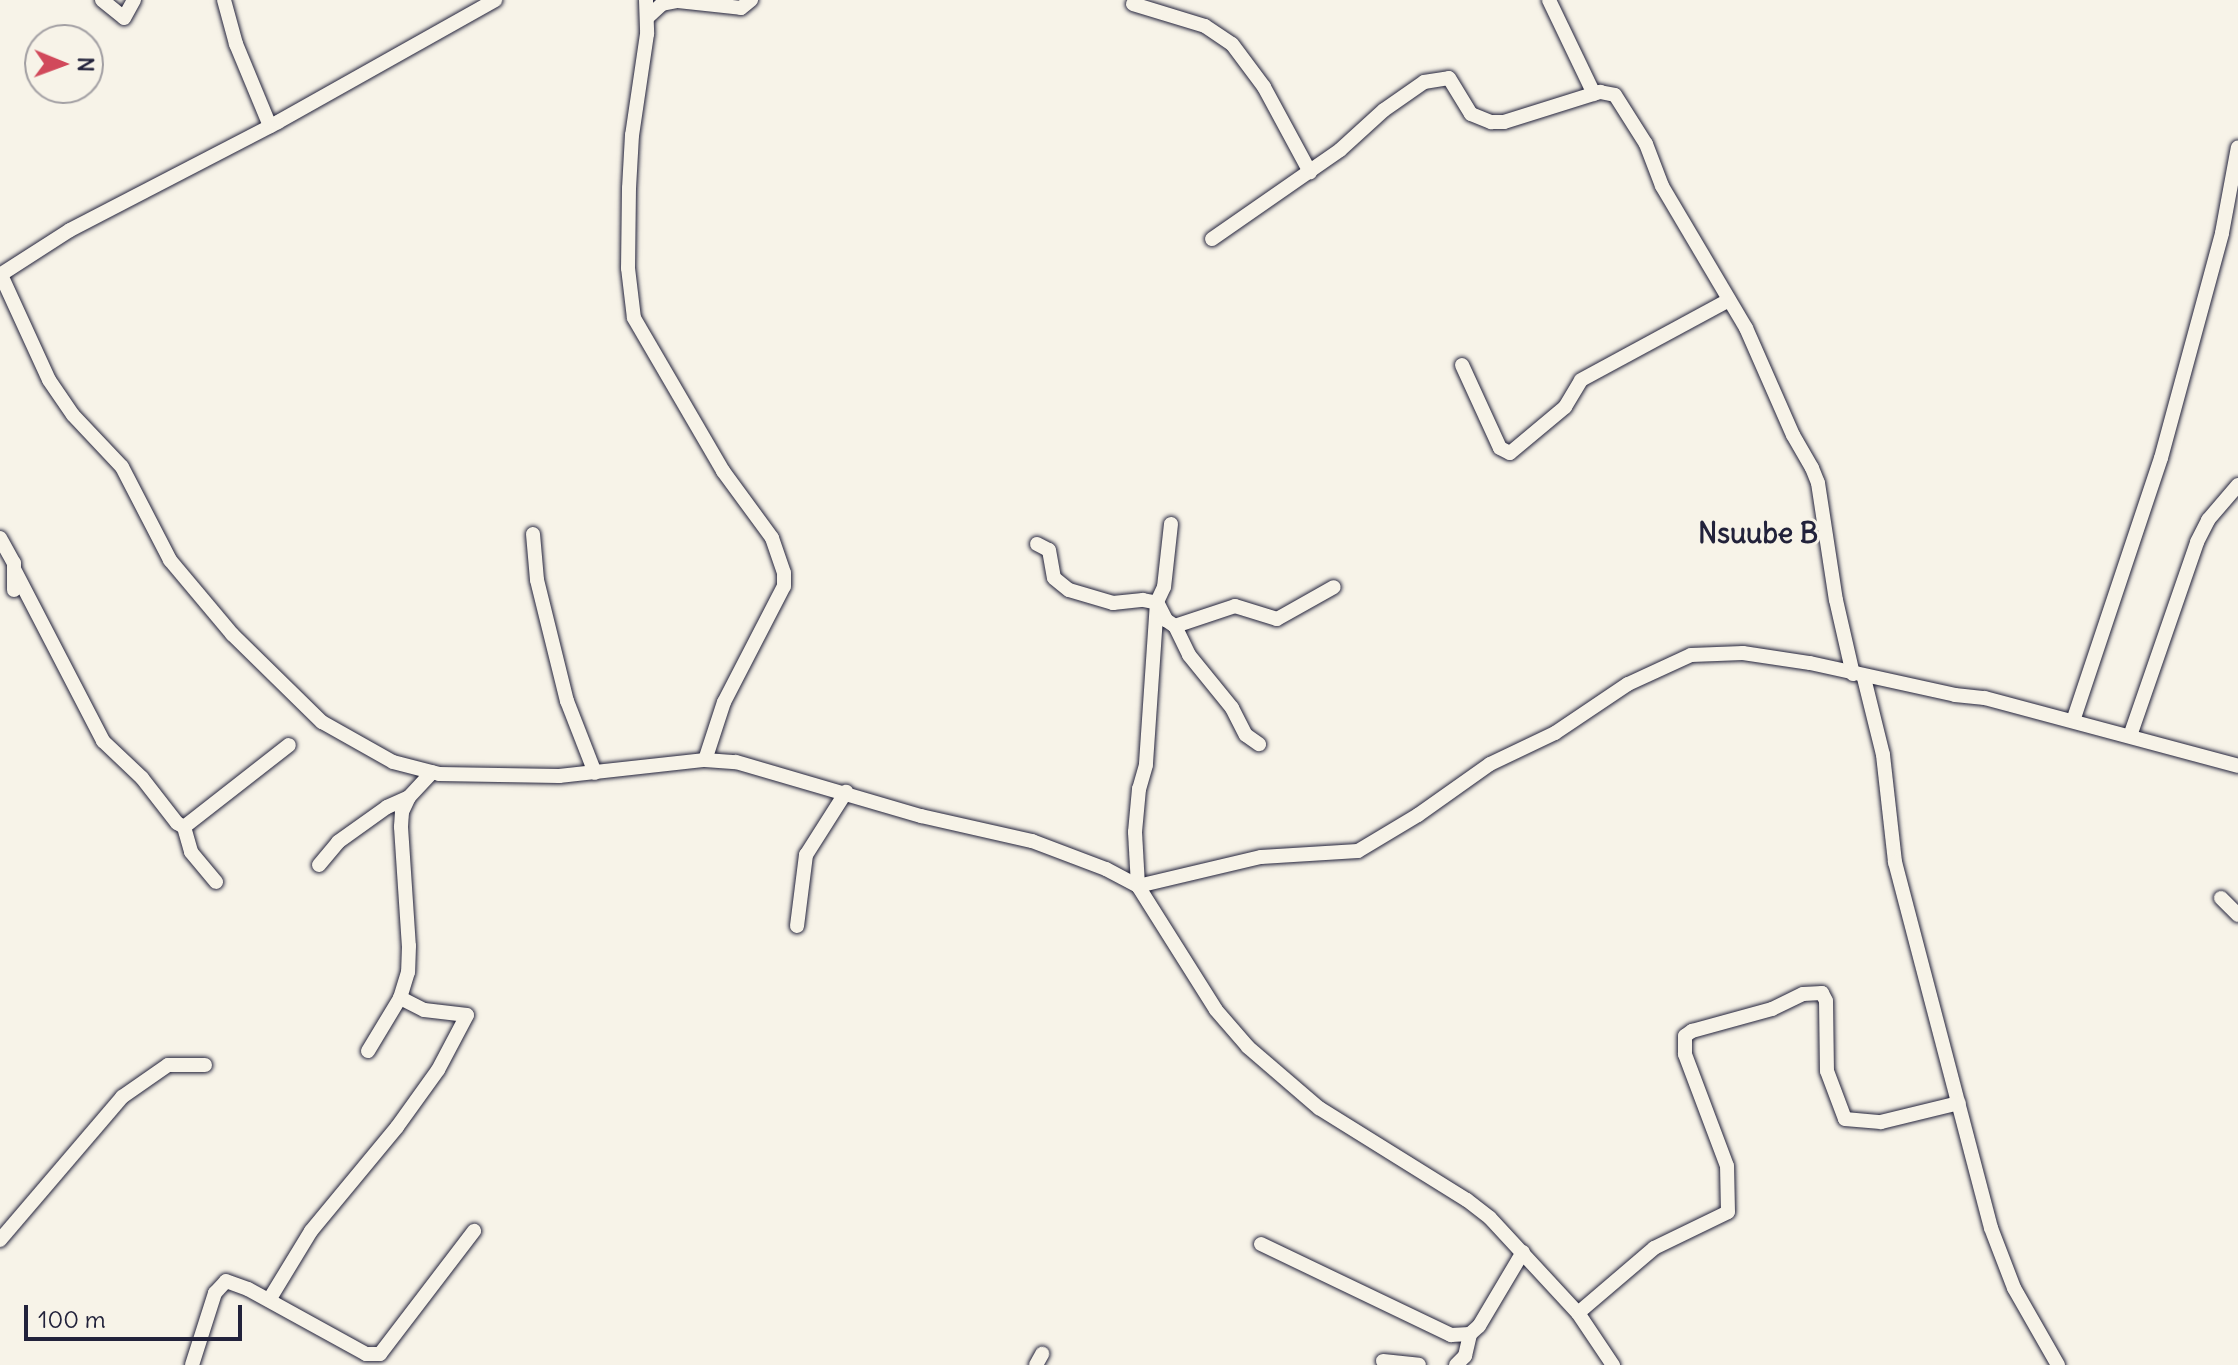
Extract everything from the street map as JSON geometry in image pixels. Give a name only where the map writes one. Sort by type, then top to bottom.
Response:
[{"type":"street","points":[[102,0],[124,18],[134,0]]},
{"type":"street","points":[[224,0],[236,44],[270,126]]},
{"type":"street","points":[[495,0],[270,126],[70,230],[1,275],[49,380],[73,415],[122,467],[170,560],[232,634],[322,722],[393,762],[432,772],[467,776],[595,773],[705,760],[736,762],[921,816],[1032,841],[1106,869],[1138,886],[1186,872],[1261,857],[1358,851],[1418,815],[1490,764],[1555,733],[1628,684],[1691,655],[1743,653],[1810,663],[1859,676],[1985,698],[2238,766]]},
{"type":"street","points":[[646,0],[648,17],[629,188],[628,268],[634,318],[723,471],[772,538],[784,573],[784,586],[724,702],[705,760]]},
{"type":"street","points":[[648,17],[662,4],[678,1],[741,8],[751,0]]},
{"type":"street","points":[[1549,0],[1594,94]]},
{"type":"street","points":[[1133,4],[1205,26],[1232,44],[1264,87],[1310,172]]},
{"type":"street","points":[[1212,239],[1310,172],[1356,137],[1401,96],[1438,77],[1453,82],[1471,114],[1491,122],[1594,94],[1610,93],[1619,99],[1646,144],[1662,186],[1746,328],[1818,483],[1836,600],[1883,755],[1895,862],[2001,1258],[2058,1365]]},
{"type":"street","points":[[2073,721],[2157,471],[2222,233],[2238,147]]},
{"type":"street","points":[[1462,365],[1500,448],[1514,452],[1565,407],[1581,380],[1729,300]]},
{"type":"street","points":[[2130,736],[2185,568],[2208,520],[2238,485]]},
{"type":"street","points":[[1171,524],[1164,587],[1158,602],[1146,765],[1139,789],[1135,832],[1138,886],[1216,1010],[1248,1047],[1319,1108],[1467,1200],[1523,1252],[1578,1313],[1613,1365]]},
{"type":"street","points":[[533,534],[537,580],[567,701],[595,773]]},
{"type":"street","points":[[0,538],[11,555],[14,590]]},
{"type":"street","points":[[1037,544],[1049,550],[1054,578],[1069,590],[1113,603],[1158,602]]},
{"type":"street","points":[[14,569],[103,741],[142,778],[184,827],[191,852],[216,882]]},
{"type":"street","points":[[1175,626],[1235,606],[1277,619],[1334,587]]},
{"type":"street","points":[[1158,602],[1166,620],[1175,626],[1189,655],[1232,708],[1246,735],[1259,744]]},
{"type":"street","points":[[184,827],[289,745]]},
{"type":"street","points":[[368,1051],[400,998],[408,972],[402,812],[409,797],[432,772]]},
{"type":"street","points":[[797,926],[806,855],[846,792]]},
{"type":"street","points":[[319,865],[338,842],[387,807],[409,797]]},
{"type":"street","points":[[2221,898],[2238,915]]},
{"type":"street","points":[[1578,1313],[1630,1265],[1654,1248],[1728,1212],[1727,1166],[1685,1054],[1685,1036],[1692,1031],[1772,1009],[1803,994],[1822,993],[1826,1001],[1827,1071],[1845,1119],[1881,1122],[1959,1103]]},
{"type":"street","points":[[269,1300],[311,1231],[397,1127],[438,1070],[467,1015],[424,1010],[400,998]]},
{"type":"street","points":[[0,1240],[122,1097],[168,1065],[205,1065]]},
{"type":"street","points":[[192,1365],[220,1286],[226,1281],[233,1281],[366,1354],[380,1354],[474,1231]]},
{"type":"street","points":[[1261,1244],[1438,1332],[1470,1334],[1479,1326],[1523,1252]]},
{"type":"street","points":[[1456,1365],[1471,1343],[1470,1334]]},
{"type":"street","points":[[1383,1361],[1419,1365]]},
{"type":"district","name":"Nsuube B","points":[[1758,533]]}]
